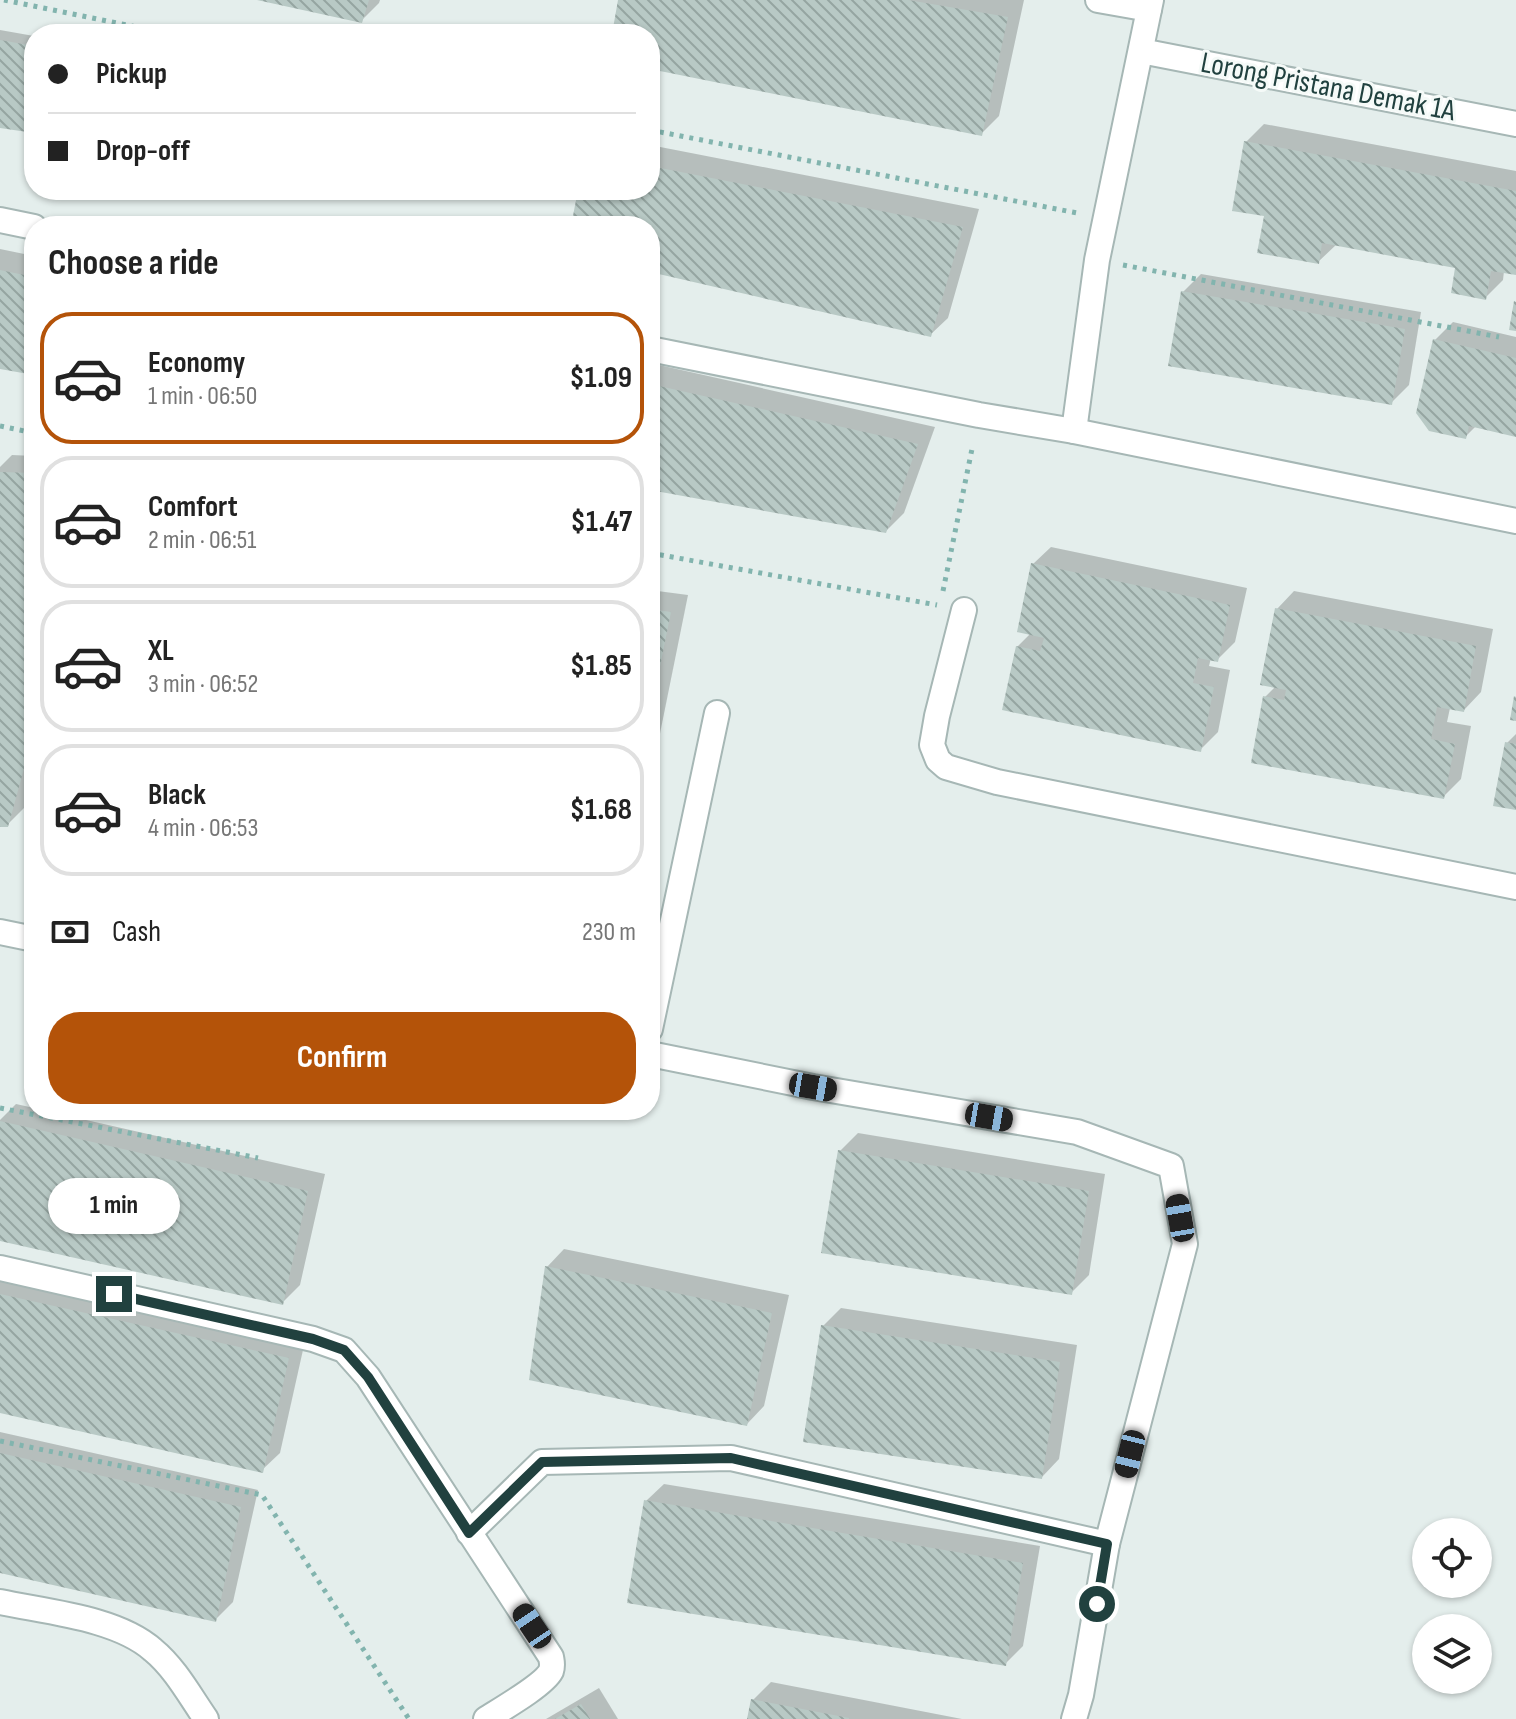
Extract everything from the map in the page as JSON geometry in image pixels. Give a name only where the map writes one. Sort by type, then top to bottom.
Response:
[{"type":"street","points":[[1074,431],[1097,260],[1150,4],[1098,0]]},
{"type":"street","name":"Lorong Pristana Demak 1A","points":[[1141,51],[1516,124]]},
{"type":"street","points":[[0,220],[24,225]]},
{"type":"street","points":[[660,351],[1516,521]]},
{"type":"street","points":[[964,610],[932,745],[938,760],[946,767],[997,782],[1516,887]]},
{"type":"street","points":[[660,982],[717,713]]},
{"type":"street","points":[[0,932],[24,937]]},
{"type":"street","points":[[660,1056],[813,1087],[1077,1132],[1171,1166],[1185,1244],[1107,1544],[1081,1695],[1074,1719]]},
{"type":"street","points":[[0,1268],[313,1339],[344,1350],[368,1377],[551,1657],[552,1665],[547,1676],[486,1719]]},
{"type":"street","points":[[469,1533],[542,1462],[731,1458],[1107,1544]]},
{"type":"street","points":[[0,1602],[114,1626],[137,1637],[156,1651],[172,1670],[206,1719]]},
{"type":"path","points":[[4,0],[122,24]]},
{"type":"path","points":[[660,132],[1106,218]]},
{"type":"path","points":[[1097,260],[1499,337]]},
{"type":"path","points":[[943,591],[979,415]]},
{"type":"path","points":[[0,426],[24,431]]},
{"type":"path","points":[[660,555],[940,606]]},
{"type":"path","points":[[0,1108],[24,1113]]},
{"type":"path","points":[[62,1120],[258,1158]]},
{"type":"path","points":[[0,1441],[262,1495],[409,1719]]},
{"type":"building","points":[[257,0],[369,0],[362,23]]},
{"type":"building","points":[[618,0],[908,0],[1008,17],[982,136],[660,71],[660,24],[614,24]]},
{"type":"building","points":[[0,40],[24,44],[24,132],[0,128]]},
{"type":"building","points":[[1244,141],[1516,191],[1516,275],[1491,271],[1486,300],[1451,293],[1455,268],[1322,243],[1319,264],[1257,253],[1264,216],[1232,211]]},
{"type":"building","points":[[660,168],[963,227],[931,337],[660,274],[660,216],[573,216],[576,200],[660,200]]},
{"type":"building","points":[[0,270],[24,275],[24,373],[0,369]]},
{"type":"building","points":[[1181,291],[1405,329],[1392,405],[1168,366]]},
{"type":"building","points":[[1516,302],[1516,331],[1509,330]]},
{"type":"building","points":[[1433,339],[1516,358],[1516,437],[1469,426],[1466,439],[1429,431],[1416,413]]},
{"type":"building","points":[[660,386],[918,444],[886,533],[660,492]]},
{"type":"building","points":[[0,472],[24,473],[24,769],[8,827],[0,827]]},
{"type":"building","points":[[1031,563],[1230,605],[1218,662],[1198,658],[1193,683],[1214,687],[1201,752],[1002,710],[1016,646],[1040,651],[1044,638],[1017,632]]},
{"type":"building","points":[[1275,608],[1476,646],[1464,712],[1437,707],[1431,739],[1455,744],[1444,799],[1251,763],[1263,696],[1284,700],[1286,690],[1260,685]]},
{"type":"building","points":[[660,610],[671,612],[660,666]]},
{"type":"building","points":[[1516,697],[1516,721],[1510,720]]},
{"type":"building","points":[[1505,742],[1516,744],[1516,810],[1493,806]]},
{"type":"building","points":[[0,1121],[308,1191],[283,1305],[0,1241]]},
{"type":"building","points":[[838,1150],[1089,1191],[1072,1295],[821,1253]]},
{"type":"building","points":[[545,1266],[772,1313],[747,1426],[529,1380]]},
{"type":"building","points":[[0,1294],[289,1358],[263,1473],[0,1413]]},
{"type":"building","points":[[821,1325],[1060,1362],[1042,1479],[803,1442]]},
{"type":"building","points":[[0,1453],[241,1507],[216,1622],[0,1573]]},
{"type":"building","points":[[644,1500],[1023,1563],[1006,1666],[627,1603]]},
{"type":"building","points":[[751,1699],[849,1718],[849,1719],[747,1719]]},
{"type":"building","points":[[581,1704],[590,1719],[555,1719]]},
{"type":"route","points":[[114,1294],[313,1339],[344,1350],[368,1377],[469,1533],[542,1462],[731,1458],[1107,1544],[1097,1604]]}]
